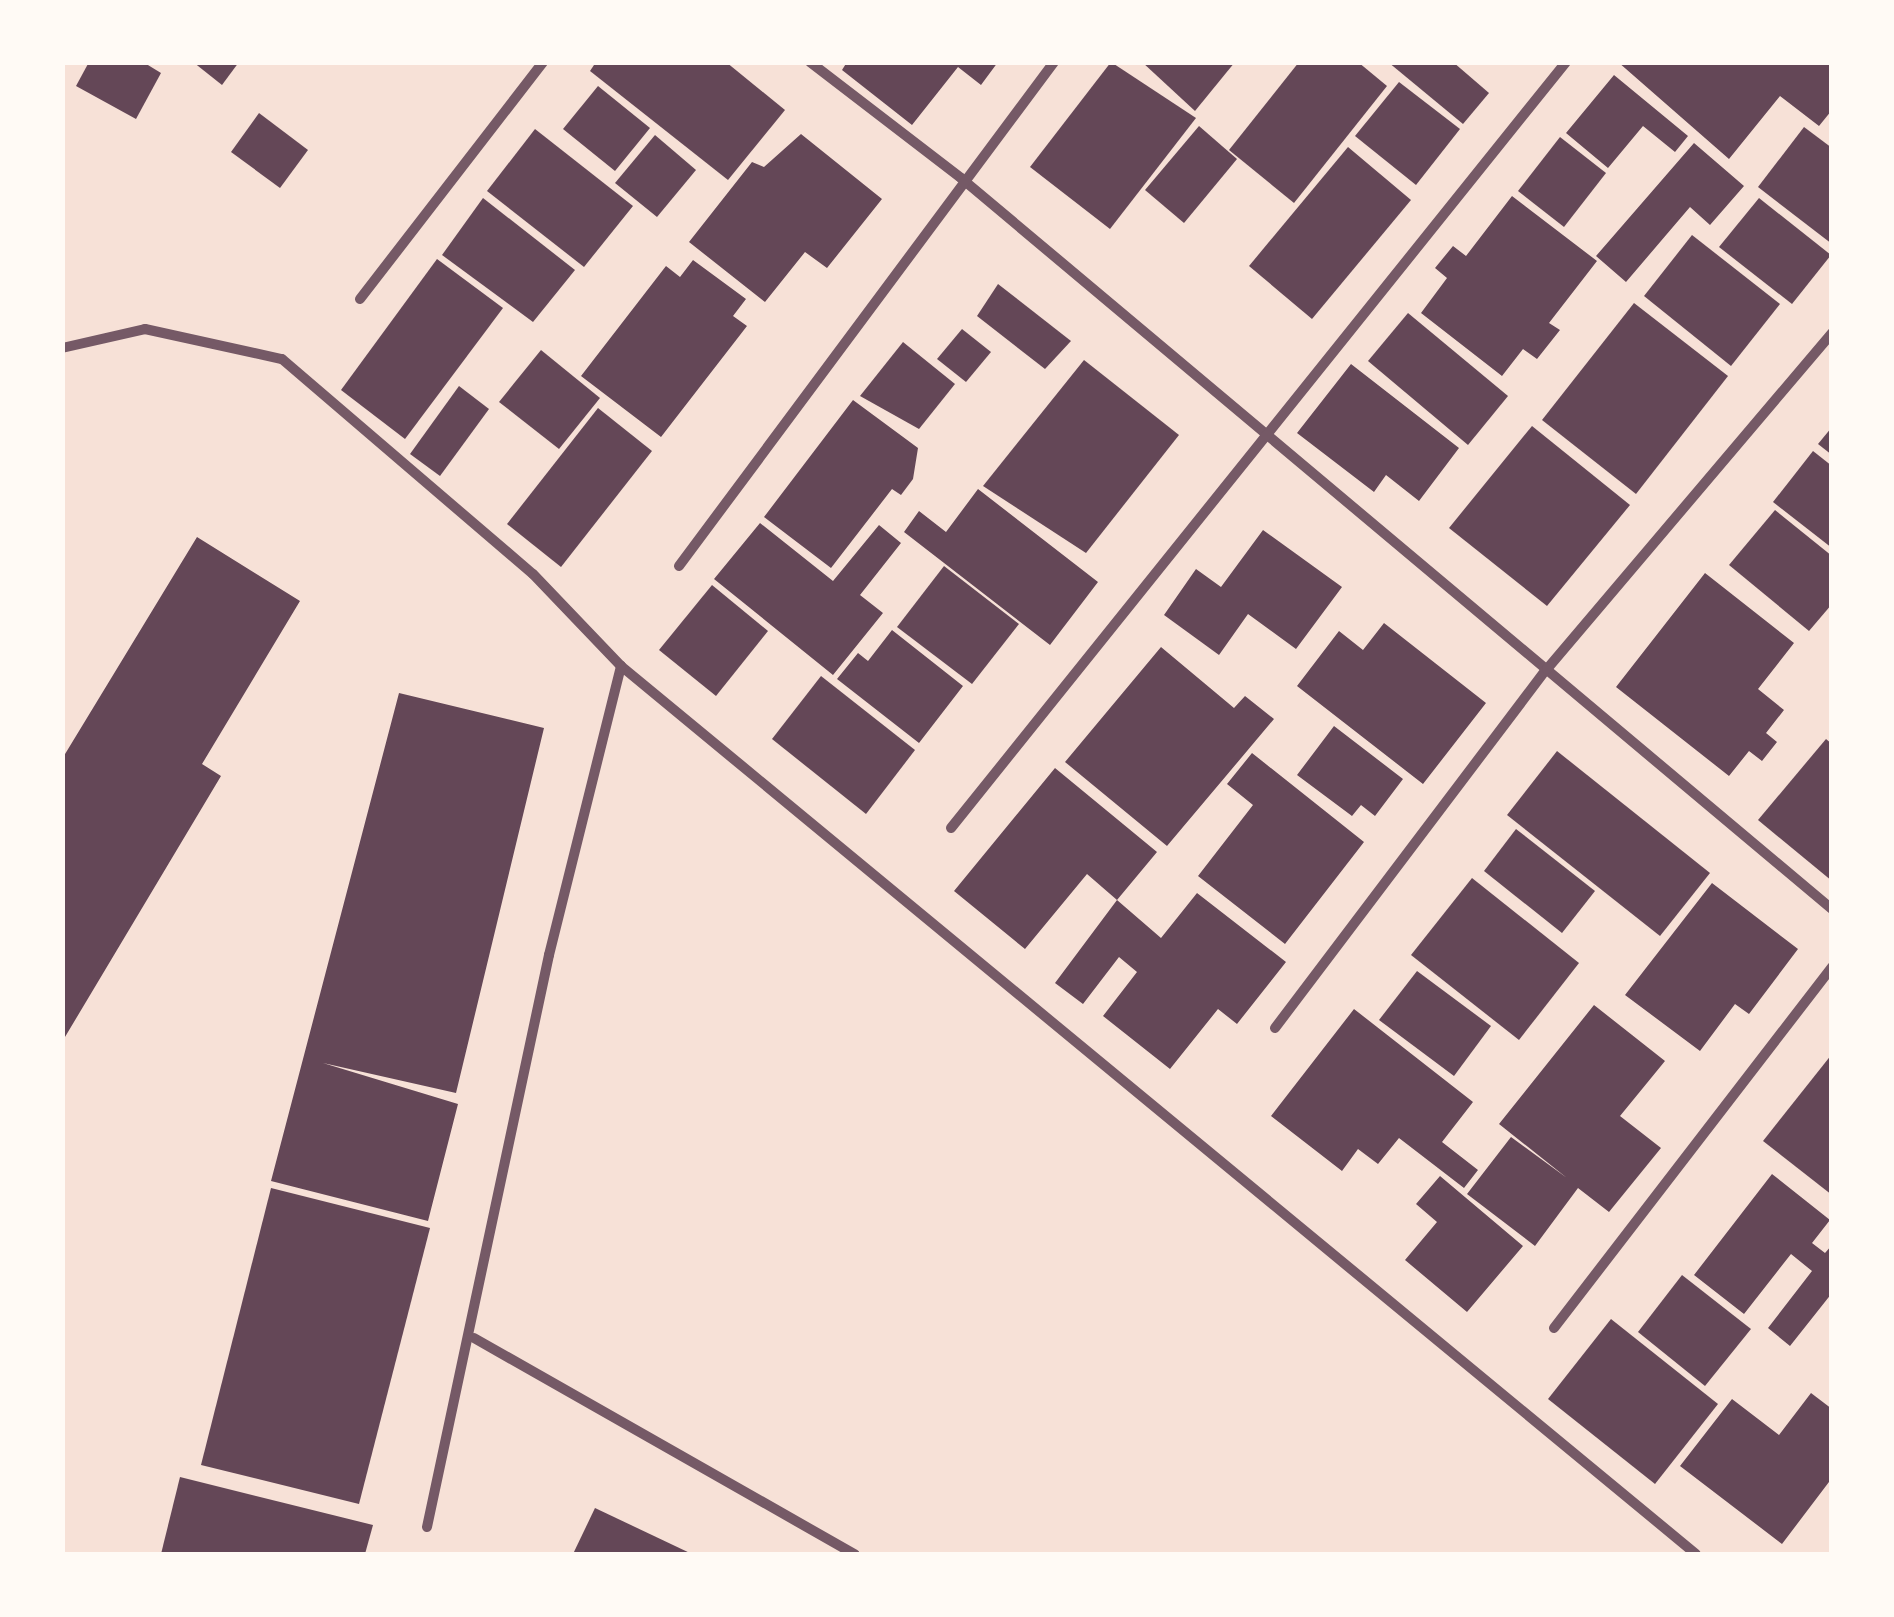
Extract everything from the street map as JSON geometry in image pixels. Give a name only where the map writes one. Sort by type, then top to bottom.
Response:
[{"type":"street","points":[[360,299],[542,62]]},
{"type":"street","points":[[810,62],[961,178],[1832,909]]},
{"type":"street","points":[[679,566],[961,178],[1054,62]]},
{"type":"street","points":[[951,828],[1566,62]]},
{"type":"street","points":[[62,348],[145,329],[282,359],[533,574],[621,666],[1696,1554]]},
{"type":"street","points":[[1275,1028],[1546,669],[1832,333]]},
{"type":"street","points":[[427,1526],[474,1338],[549,955],[621,666]]},
{"type":"street","points":[[1554,1328],[1832,967]]},
{"type":"street","points":[[474,1338],[855,1554]]},
{"type":"building","points":[[89,62],[143,62],[161,73],[136,119],[76,86]]},
{"type":"building","points":[[193,62],[239,62],[222,85]]},
{"type":"building","points":[[596,62],[726,62],[785,110],[728,180],[590,71]]},
{"type":"building","points":[[847,62],[998,62],[981,85],[958,67],[912,125],[842,70]]},
{"type":"building","points":[[1111,62],[1196,118],[1110,229],[1030,167]]},
{"type":"building","points":[[1142,62],[1235,62],[1195,111]]},
{"type":"building","points":[[1299,62],[1358,62],[1387,86],[1294,203],[1229,150]]},
{"type":"building","points":[[1388,62],[1453,62],[1489,93],[1463,124]]},
{"type":"building","points":[[1618,62],[1832,62],[1832,110],[1819,126],[1780,96],[1729,159]]},
{"type":"building","points":[[1614,75],[1688,136],[1675,152],[1643,126],[1608,168],[1566,133]]},
{"type":"building","points":[[1399,82],[1460,129],[1416,185],[1355,136]]},
{"type":"building","points":[[598,86],[650,128],[615,171],[563,129]]},
{"type":"building","points":[[259,113],[308,150],[280,188],[231,152]]},
{"type":"building","points":[[1199,126],[1237,159],[1184,223],[1145,190]]},
{"type":"building","points":[[1804,127],[1832,148],[1832,244],[1758,187]]},
{"type":"building","points":[[535,129],[633,206],[584,267],[487,191]]},
{"type":"building","points":[[801,134],[882,199],[827,268],[805,252],[765,302],[689,242],[752,162],[764,167]]},
{"type":"building","points":[[655,135],[696,170],[657,217],[615,183]]},
{"type":"building","points":[[1560,137],[1606,173],[1564,227],[1518,191]]},
{"type":"building","points":[[1694,143],[1744,186],[1710,225],[1690,207],[1626,282],[1596,256]]},
{"type":"building","points":[[1348,147],[1411,200],[1312,319],[1249,266]]},
{"type":"building","points":[[1512,196],[1597,261],[1549,323],[1560,330],[1537,359],[1523,349],[1502,376],[1421,313],[1447,278],[1435,268],[1453,246],[1466,256]]},
{"type":"building","points":[[483,198],[575,270],[533,322],[442,255]]},
{"type":"building","points":[[1759,198],[1831,255],[1792,304],[1719,247]]},
{"type":"building","points":[[1692,235],[1780,304],[1731,366],[1644,296]]},
{"type":"building","points":[[437,259],[503,308],[405,439],[341,390]]},
{"type":"building","points":[[693,260],[746,299],[733,316],[747,326],[661,437],[581,376],[666,266],[680,277]]},
{"type":"building","points":[[998,284],[1071,341],[1045,369],[977,316]]},
{"type":"building","points":[[1634,303],[1728,376],[1636,494],[1542,420]]},
{"type":"building","points":[[1408,313],[1508,396],[1468,445],[1368,361]]},
{"type":"building","points":[[962,329],[991,352],[966,382],[937,359]]},
{"type":"building","points":[[903,342],[955,384],[919,429],[860,396]]},
{"type":"building","points":[[541,350],[600,398],[559,449],[499,402]]},
{"type":"building","points":[[1084,360],[1179,435],[1086,553],[983,486]]},
{"type":"building","points":[[1351,364],[1459,448],[1419,501],[1386,475],[1374,492],[1297,433]]},
{"type":"building","points":[[459,386],[489,409],[440,476],[410,454]]},
{"type":"building","points":[[853,400],[918,448],[913,479],[901,495],[892,489],[831,568],[764,517]]},
{"type":"building","points":[[598,408],[652,451],[561,567],[507,524]]},
{"type":"building","points":[[1532,426],[1630,505],[1547,606],[1449,528]]},
{"type":"building","points":[[1832,427],[1832,455],[1818,444]]},
{"type":"building","points":[[1813,451],[1832,466],[1832,548],[1773,502]]},
{"type":"building","points":[[978,489],[1098,582],[1050,645],[904,532],[919,511],[946,532]]},
{"type":"building","points":[[1775,510],[1832,556],[1832,604],[1809,631],[1729,565]]},
{"type":"building","points":[[760,523],[833,581],[879,525],[901,543],[860,595],[883,613],[833,675],[714,579]]},
{"type":"building","points":[[1263,530],[1342,587],[1296,649],[1248,614],[1219,655],[1164,615],[1196,569],[1221,587]]},
{"type":"building","points":[[197,537],[300,601],[202,764],[221,776],[62,1042],[62,759]]},
{"type":"building","points":[[944,566],[1019,624],[972,684],[897,627]]},
{"type":"building","points":[[1705,573],[1794,643],[1758,689],[1784,710],[1766,733],[1777,742],[1762,761],[1749,751],[1729,776],[1616,687]]},
{"type":"building","points":[[712,585],[768,631],[716,696],[659,650]]},
{"type":"building","points":[[1384,623],[1486,703],[1423,784],[1297,686],[1339,631],[1363,650]]},
{"type":"building","points":[[892,630],[963,686],[919,743],[837,679],[858,653],[868,661]]},
{"type":"building","points":[[1161,647],[1234,708],[1245,696],[1274,719],[1167,846],[1065,762]]},
{"type":"building","points":[[821,676],[915,750],[866,814],[772,739]]},
{"type":"building","points":[[399,693],[544,728],[456,1093],[323,1063],[458,1104],[428,1221],[271,1181]]},
{"type":"building","points":[[1334,726],[1403,779],[1375,816],[1361,805],[1352,816],[1297,775]]},
{"type":"building","points":[[1826,739],[1832,744],[1832,881],[1758,820]]},
{"type":"building","points":[[1557,751],[1710,873],[1660,936],[1507,815]]},
{"type":"building","points":[[1252,753],[1364,842],[1285,944],[1198,876],[1253,805],[1227,784]]},
{"type":"building","points":[[1055,768],[1157,852],[1117,900],[1087,874],[1025,949],[954,891]]},
{"type":"building","points":[[1516,829],[1595,891],[1562,933],[1484,871]]},
{"type":"building","points":[[1472,878],[1579,963],[1519,1040],[1411,955]]},
{"type":"building","points":[[1712,883],[1798,949],[1749,1014],[1735,1004],[1700,1051],[1625,995]]},
{"type":"building","points":[[1197,893],[1286,962],[1237,1024],[1218,1009],[1170,1069],[1103,1016],[1137,972],[1119,957],[1083,1004],[1055,983],[1117,900],[1161,938]]},
{"type":"building","points":[[1417,971],[1491,1026],[1454,1076],[1379,1020]]},
{"type":"building","points":[[1594,1005],[1665,1061],[1620,1116],[1661,1148],[1609,1212],[1578,1188],[1535,1246],[1467,1194],[1511,1137],[1567,1178],[1499,1124]]},
{"type":"building","points":[[1354,1009],[1473,1102],[1442,1142],[1478,1170],[1464,1188],[1399,1138],[1378,1164],[1358,1149],[1342,1171],[1271,1116]]},
{"type":"building","points":[[1832,1054],[1832,1195],[1763,1141]]},
{"type":"building","points":[[1772,1174],[1830,1220],[1812,1243],[1825,1253],[1832,1245],[1832,1293],[1790,1346],[1768,1328],[1812,1271],[1791,1254],[1744,1314],[1694,1275]]},
{"type":"building","points":[[1440,1176],[1523,1246],[1467,1312],[1405,1260],[1437,1222],[1416,1204]]},
{"type":"building","points":[[271,1188],[430,1228],[359,1504],[201,1465]]},
{"type":"building","points":[[1682,1275],[1751,1329],[1705,1386],[1638,1332]]},
{"type":"building","points":[[1611,1319],[1718,1404],[1655,1484],[1548,1399]]},
{"type":"building","points":[[1811,1393],[1832,1409],[1832,1478],[1782,1544],[1680,1466],[1732,1399],[1779,1435]]},
{"type":"building","points":[[180,1477],[373,1525],[365,1554],[161,1554]]},
{"type":"building","points":[[595,1508],[692,1554],[573,1554]]}]
